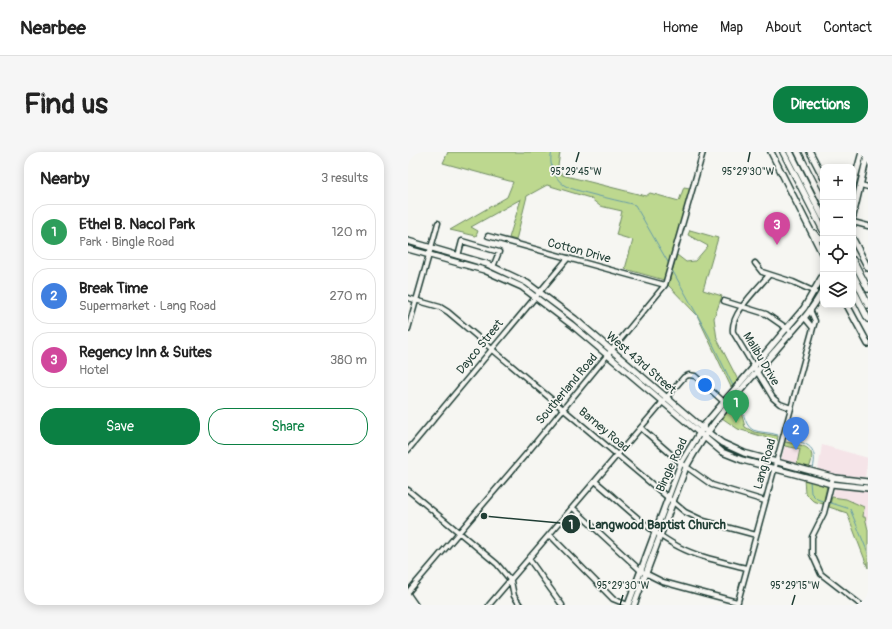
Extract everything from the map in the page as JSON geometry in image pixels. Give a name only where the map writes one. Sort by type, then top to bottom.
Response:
[{"type":"highway","points":[[783,152],[820,225]]},
{"type":"highway","points":[[790,152],[820,211]]},
{"type":"highway","points":[[798,152],[822,200]]},
{"type":"highway","points":[[856,266],[868,289]]},
{"type":"highway","points":[[856,281],[868,305]]},
{"type":"highway","points":[[856,295],[868,319]]},
{"type":"main road","points":[[771,152],[820,249]]},
{"type":"main road","points":[[810,152],[820,171]]},
{"type":"main road","points":[[856,174],[862,152]]},
{"type":"main road","points":[[856,204],[868,152]]},
{"type":"main road","points":[[808,224],[818,238],[820,238]]},
{"type":"main road","name":"West 43rd Street","points":[[408,241],[493,266],[507,272],[540,291],[612,350],[637,376],[705,434],[744,453],[833,477],[868,482]]},
{"type":"main road","points":[[856,244],[868,268]]},
{"type":"main road","name":"West 43rd Street","points":[[408,248],[484,270],[509,280],[535,296],[608,356],[637,376]]},
{"type":"main road","points":[[856,252],[864,259]]},
{"type":"main road","points":[[484,270],[487,264]]},
{"type":"main road","name":"Bingle Road","points":[[747,379],[757,372],[790,330],[814,294],[820,281]]},
{"type":"main road","points":[[804,317],[814,294]]},
{"type":"main road","name":"Bingle Road","points":[[628,605],[660,535],[686,467],[705,434],[747,379],[753,366],[804,317],[820,295]]},
{"type":"main road","points":[[849,308],[868,344]]},
{"type":"main road","points":[[572,325],[575,319]]},
{"type":"main road","name":"Bingle Road","points":[[634,605],[655,531],[681,463],[701,431],[724,402],[733,396]]},
{"type":"main road","name":"West 43rd Street","points":[[705,434],[722,452],[742,460],[831,484],[868,488]]},
{"type":"main road","points":[[742,460],[744,453]]},
{"type":"main road","points":[[408,595],[415,605]]},
{"type":"street","name":"Southerland Road","points":[[408,592],[608,356],[665,285],[670,272],[703,152]]},
{"type":"street","points":[[861,185],[868,187]]},
{"type":"street","points":[[408,329],[438,223]]},
{"type":"street","points":[[856,223],[868,226]]},
{"type":"street","name":"Cotton Drive","points":[[488,236],[665,285]]},
{"type":"street","points":[[458,256],[462,242],[499,252],[493,266]]},
{"type":"street","name":"Dayco Street","points":[[408,450],[568,258]]},
{"type":"street","points":[[755,262],[758,269],[793,282],[814,294]]},
{"type":"street","name":"Malibu Drive","points":[[769,274],[743,306],[734,319],[732,326],[733,332],[773,398],[780,404],[791,408]]},
{"type":"street","name":"Barney Road","points":[[408,298],[440,307],[448,312],[685,512],[699,519],[756,535]]},
{"type":"street","points":[[724,301],[766,314],[790,330]]},
{"type":"street","name":"Lang Road","points":[[737,604],[815,321],[810,310]]},
{"type":"street","points":[[804,317],[813,328]]},
{"type":"street","points":[[489,605],[684,377],[688,375],[695,376],[724,402]]},
{"type":"street","points":[[641,428],[681,463],[712,485],[765,501]]},
{"type":"street","points":[[833,477],[826,505],[812,537],[811,549],[815,565],[821,574],[829,582],[844,590],[861,605]]},
{"type":"street","points":[[595,481],[660,535],[679,547],[696,554],[746,568]]},
{"type":"street","points":[[408,490],[497,564],[511,581],[514,596],[520,605]]},
{"type":"street","points":[[573,508],[643,573],[663,582],[737,604]]},
{"type":"street","points":[[550,535],[613,599],[628,605]]},
{"type":"street","points":[[529,559],[562,605]]},
{"type":"shaded area","points":[[822,445],[868,458],[865,477],[834,474],[818,470]]},
{"type":"shaded area","points":[[785,446],[801,449],[797,464],[781,460]]},
{"type":"shaded area","points":[[835,488],[868,491],[868,530],[865,517],[863,517],[858,506],[852,502],[832,497]]},
{"type":"green space","points":[[448,152],[560,152],[558,166],[562,175],[646,196],[650,193],[679,201],[684,187],[690,188],[664,280],[625,269],[633,240],[616,235],[622,211],[600,206],[590,198],[547,185],[527,196],[516,240],[509,238],[521,199],[471,227],[478,231],[476,236],[450,230],[507,197],[513,182],[443,163]]},
{"type":"green space","points":[[690,230],[718,238],[703,290],[722,296],[714,318],[717,339],[738,380],[731,387],[697,315],[668,285],[677,255],[686,262],[695,261],[708,246],[688,235]]},
{"type":"green space","points":[[738,401],[745,427],[754,432],[778,436],[777,441],[738,429],[722,418]]},
{"type":"green space","points":[[785,442],[797,444],[807,448],[810,451],[812,455],[809,468],[797,464],[800,449],[785,446],[783,444]]},
{"type":"green space","points":[[804,479],[827,486],[823,504],[813,501],[805,493]]},
{"type":"green space","points":[[832,497],[846,499],[864,507],[863,517],[865,517],[868,530],[868,568],[847,513],[829,507]]},
{"type":"waterway","points":[[552,152],[551,165],[557,178],[564,185],[587,193],[635,205],[669,264]]},
{"type":"waterway","points":[[671,268],[709,336],[734,388]]},
{"type":"waterway","points":[[738,396],[745,420],[750,428],[756,431],[778,435]]},
{"type":"waterway","points":[[790,439],[807,445],[813,451],[813,469]]},
{"type":"waterway","points":[[810,481],[811,493],[817,499],[825,502]]},
{"type":"waterway","points":[[828,502],[850,509],[868,553]]},
{"type":"place","name":"Regency Inn & Suites","points":[[777,245]]},
{"type":"place","name":"Ethel B. Nacol Park","points":[[736,423]]},
{"type":"place","name":"Break Time","points":[[796,450]]},
{"type":"place","name":"Langwood Baptist Church","points":[[484,516]]}]
